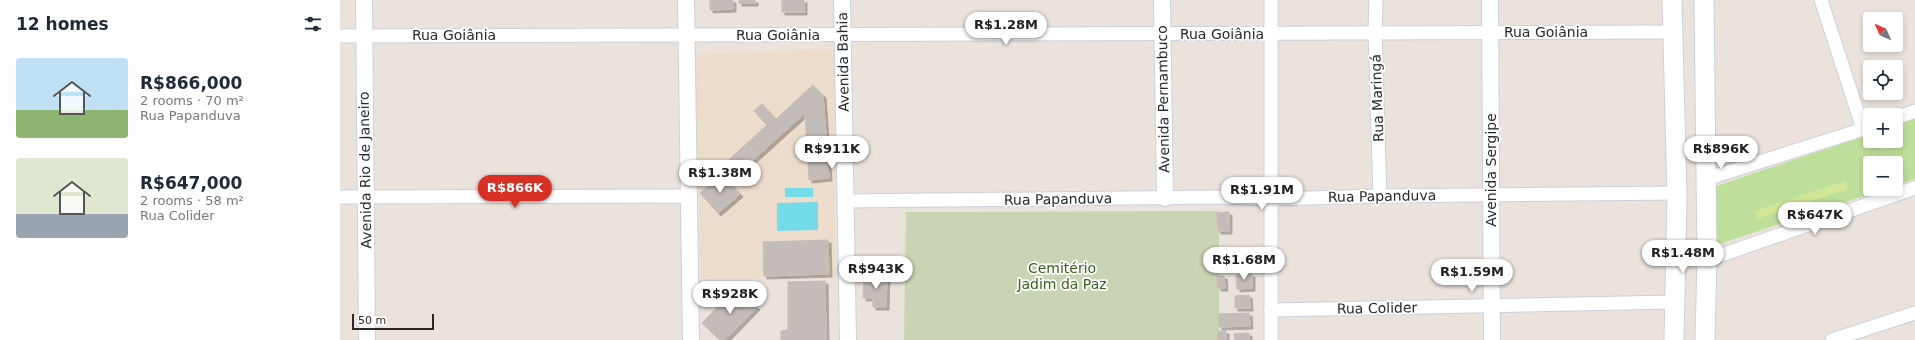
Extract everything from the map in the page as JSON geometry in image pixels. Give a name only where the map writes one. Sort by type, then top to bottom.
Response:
[{"type":"main road","points":[[1672,0],[1677,193],[1674,340]]},
{"type":"main road","points":[[1704,0],[1707,260],[1705,340]]},
{"type":"main road","points":[[1677,244],[1690,260],[1698,263],[1707,260]]},
{"type":"street","name":"Avenida Rio de Janeiro","points":[[364,0],[367,340]]},
{"type":"street","points":[[686,0],[685,35],[691,340]]},
{"type":"street","name":"Avenida Bahia","points":[[842,0],[848,340]]},
{"type":"street","name":"Avenida Pernambuco","points":[[1162,0],[1161,34],[1165,198]]},
{"type":"street","points":[[1271,340],[1272,0]]},
{"type":"street","name":"Rua Maringá","points":[[1376,0],[1375,33],[1380,196]]},
{"type":"street","name":"Avenida Sergipe","points":[[1490,0],[1492,340]]},
{"type":"street","points":[[1821,0],[1863,119]]},
{"type":"street","name":"Rua Goiânia","points":[[340,36],[1673,32]]},
{"type":"street","points":[[1903,115],[1915,111]]},
{"type":"street","points":[[1706,179],[1863,129]]},
{"type":"street","points":[[1707,260],[1915,188]]},
{"type":"street","name":"Rua Papanduva","points":[[846,201],[1165,198],[1272,199],[1491,194],[1677,193]]},
{"type":"street","points":[[340,198],[689,196]]},
{"type":"street","name":"Rua Colider","points":[[1271,310],[1674,302]]},
{"type":"street","points":[[1832,340],[1915,313]]},
{"type":"shaded area","points":[[834,49],[835,278],[701,277],[695,55]]},
{"type":"green space","points":[[1915,118],[1915,179],[1903,183],[1903,156],[1863,156],[1864,196],[1710,247],[1711,188],[1863,136],[1863,148],[1903,148],[1903,122]]},
{"type":"green space","points":[[1845,181],[1848,189],[1757,219],[1754,211]]},
{"type":"green space","name":"Cemitério Jadim da Paz","points":[[1219,211],[1219,340],[904,340],[906,212]]},
{"type":"water","points":[[785,188],[813,188],[813,197],[785,197]]},
{"type":"water","points":[[818,202],[818,230],[777,231],[777,203]]},
{"type":"building","points":[[710,0],[733,0],[733,9],[710,10]]},
{"type":"building","points":[[739,0],[755,0],[755,3],[739,3]]},
{"type":"building","points":[[782,0],[804,0],[804,12],[782,12]]},
{"type":"building","points":[[813,85],[823,95],[829,178],[809,180],[805,113],[731,180],[720,168],[767,125],[754,111],[762,104],[776,119]]},
{"type":"building","points":[[722,174],[740,194],[718,213],[700,193]]},
{"type":"building","points":[[1229,212],[1229,231],[1218,231],[1217,213]]},
{"type":"building","points":[[828,240],[829,274],[764,276],[763,242]]},
{"type":"building","points":[[1248,248],[1249,268],[1224,270],[1222,250]]},
{"type":"building","points":[[1252,274],[1252,288],[1237,289],[1236,275]]},
{"type":"building","points":[[864,276],[887,276],[886,307],[873,307],[873,298],[863,298]]},
{"type":"building","points":[[1217,276],[1224,276],[1225,288],[1218,288]]},
{"type":"building","points":[[825,281],[826,340],[781,340],[781,331],[788,330],[788,282]]},
{"type":"building","points":[[737,287],[757,307],[725,340],[720,340],[702,323]]},
{"type":"building","points":[[1249,295],[1250,308],[1235,308],[1235,296]]},
{"type":"building","points":[[1249,313],[1250,326],[1219,327],[1219,314]]},
{"type":"building","points":[[1218,331],[1226,331],[1226,340],[1218,340]]},
{"type":"building","points":[[1249,333],[1249,340],[1235,340],[1234,334]]}]
